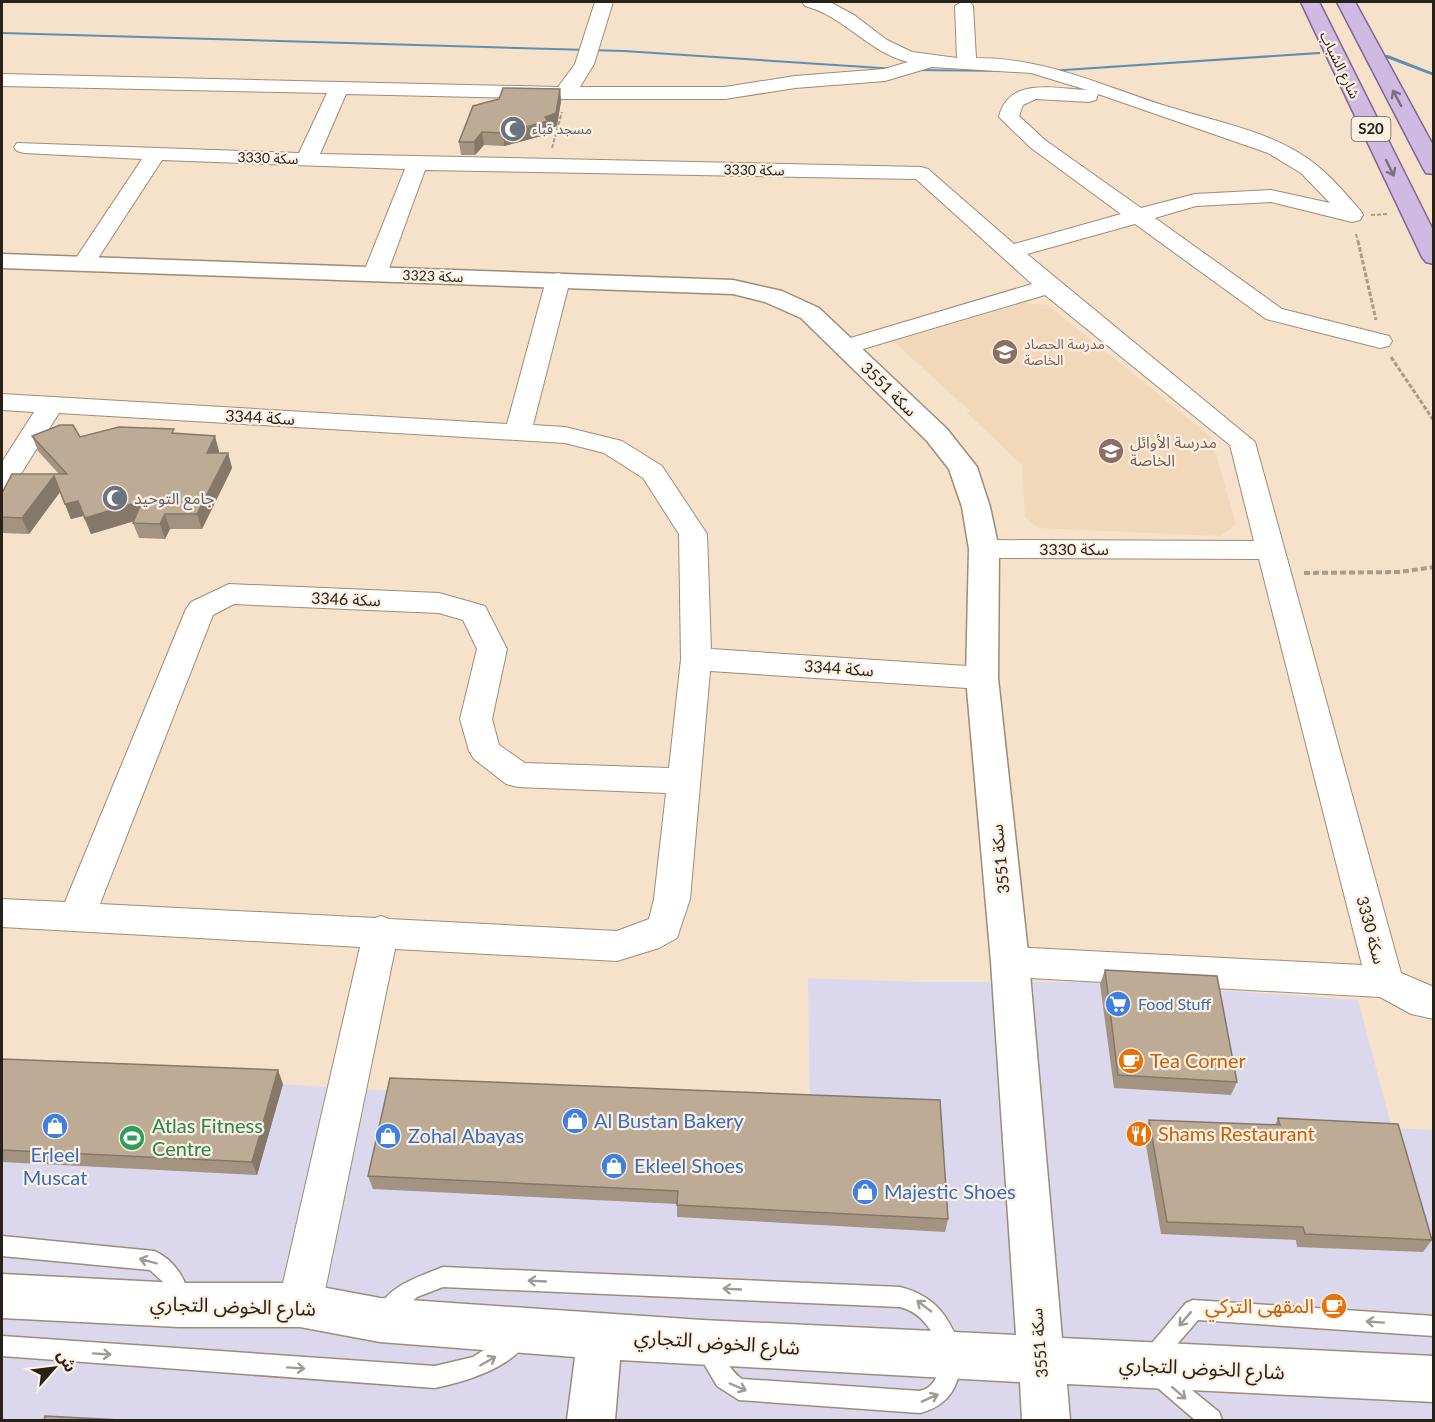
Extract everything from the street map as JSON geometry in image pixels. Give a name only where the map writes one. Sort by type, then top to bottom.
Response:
[{"type":"main road","name":"شارع الشباب","points":[[1310,2],[1434,257]]},
{"type":"main road","name":"S20","points":[[1346,2],[1434,168]]},
{"type":"street","points":[[563,93],[572,87],[580,74],[604,2]]},
{"type":"street","points":[[811,2],[822,3],[886,47],[904,56],[930,62],[967,62],[1032,67],[1232,132],[1290,156],[1318,176],[1352,215]]},
{"type":"street","points":[[964,6],[967,62]]},
{"type":"street","points":[[2,80],[563,93],[724,93],[795,82],[885,75],[930,62]]},
{"type":"street","points":[[307,159],[339,88]]},
{"type":"street","points":[[1125,98],[1038,95],[1020,97],[1012,105],[1009,117],[1038,144],[1274,314],[1380,341]]},
{"type":"street","name":"سكة 3330","points":[[24,147],[155,155],[417,164],[921,173],[1048,286],[1242,442],[1385,982],[1010,962]]},
{"type":"street","points":[[83,264],[155,155]]},
{"type":"street","points":[[375,274],[417,164]]},
{"type":"street","points":[[1010,252],[1195,200],[1271,196],[1352,215]]},
{"type":"street","name":"سكة 3323","points":[[2,261],[733,287],[773,296],[810,313],[846,347]]},
{"type":"street","points":[[518,432],[558,280]]},
{"type":"street","points":[[846,347],[1048,286]]},
{"type":"street","name":"سكة 3551","points":[[846,347],[937,435],[963,467],[976,507],[984,549],[982,678],[1010,962],[1046,1420]]},
{"type":"street","name":"سكة 3344","points":[[2,402],[565,435],[613,447],[653,472],[693,534],[696,659],[672,899],[664,928],[646,938],[617,946],[381,931]]},
{"type":"street","points":[[2,482],[51,405]]},
{"type":"street","name":"سكة 3330","points":[[984,549],[1274,559]]},
{"type":"street","name":"سكة 3346","points":[[77,917],[201,609],[229,594],[439,603],[475,613],[492,649],[476,719],[485,752],[518,775],[683,781]]},
{"type":"street","name":"سكة 3344","points":[[696,659],[982,678]]},
{"type":"street","points":[[2,913],[381,931],[300,1305]]},
{"type":"street","points":[[1385,982],[1424,1003],[1434,1004]]},
{"type":"street","name":"شارع الخوض التجاري","points":[[2,1296],[178,1305],[300,1305],[380,1320],[702,1343],[1434,1379]]},
{"type":"street","points":[[591,1420],[600,1335]]},
{"type":"lane","points":[[2,1246],[154,1262],[172,1277],[178,1305]]},
{"type":"lane","points":[[380,1320],[410,1290],[443,1277],[900,1297],[926,1305],[935,1316],[954,1355]]},
{"type":"lane","points":[[1211,1420],[1146,1365],[1193,1310],[1434,1326]]},
{"type":"lane","points":[[2,1346],[435,1377],[461,1373],[485,1364],[507,1349],[526,1330]]},
{"type":"path","points":[[548,166],[564,102],[563,93]]},
{"type":"path","points":[[1413,214],[1352,215],[1380,341],[1434,420]]},
{"type":"path","points":[[1274,559],[1322,575],[1400,572],[1434,567]]},
{"type":"shaded area","name":"مدرسة الأوائل الخاصة","points":[[1024,303],[1048,305],[1211,437],[1236,525],[1220,536],[1038,528],[1025,517],[1022,465],[967,413],[970,411],[894,342]]},
{"type":"shaded area","points":[[808,978],[915,982],[1100,982],[1358,1000],[1392,1128],[1433,1130],[1433,1420],[2,1420],[2,1068],[394,1091],[810,1109]]},
{"type":"building","name":"مسجد قباء","points":[[503,88],[560,89],[556,113],[545,117],[548,121],[503,133],[482,132],[474,142],[459,142],[473,106],[499,99]]},
{"type":"building","name":"جامع التوحيد","points":[[60,425],[73,425],[80,437],[119,427],[174,429],[172,433],[215,436],[207,453],[228,453],[197,514],[165,514],[160,524],[133,523],[142,501],[85,518],[78,501],[65,504],[54,476],[22,518],[2,517],[2,493],[12,474],[67,474],[32,436]]},
{"type":"building","points":[[1105,970],[1217,976],[1237,1082],[1118,1075]]},
{"type":"building","points":[[2,1059],[278,1070],[252,1162],[2,1150]]},
{"type":"building","points":[[390,1078],[940,1100],[948,1219],[677,1205],[678,1191],[368,1176]]},
{"type":"building","points":[[1278,1118],[1398,1124],[1432,1240],[1305,1234],[1303,1227],[1167,1222],[1149,1120],[1280,1125]]},
{"type":"building","points":[[45,1416],[121,1420],[44,1420]]},
{"type":"waterway","points":[[2,33],[624,51],[896,69]]},
{"type":"waterway","points":[[1049,71],[1318,53]]},
{"type":"waterway","points":[[1386,56],[1434,75]]},
{"type":"waterway","points":[[911,70],[1016,71]]},
{"type":"place","name":"مسجد قباء","points":[[513,129]]},
{"type":"place","name":"مدرسة الحصاد الخاصة","points":[[1005,352]]},
{"type":"place","name":"مدرسة الأوائل الخاصة","points":[[1111,451]]},
{"type":"place","name":"جامع التوحيد","points":[[115,498]]},
{"type":"place","name":"Food Stuff","points":[[1118,1004]]},
{"type":"place","name":"Tea Corner","points":[[1131,1061]]},
{"type":"place","name":"Al Bustan Bakery","points":[[575,1121]]},
{"type":"place","name":"Erleel Muscat","points":[[55,1126]]},
{"type":"place","name":"Shams Restaurant","points":[[1139,1134]]},
{"type":"place","name":"Zohal Abayas","points":[[388,1136]]},
{"type":"place","name":"Atlas Fitness Centre","points":[[132,1138]]},
{"type":"place","name":"Ekleel Shoes","points":[[614,1166]]},
{"type":"place","name":"Majestic Shoes","points":[[865,1192]]},
{"type":"place","name":"المقهى التركي","points":[[1334,1306]]}]
